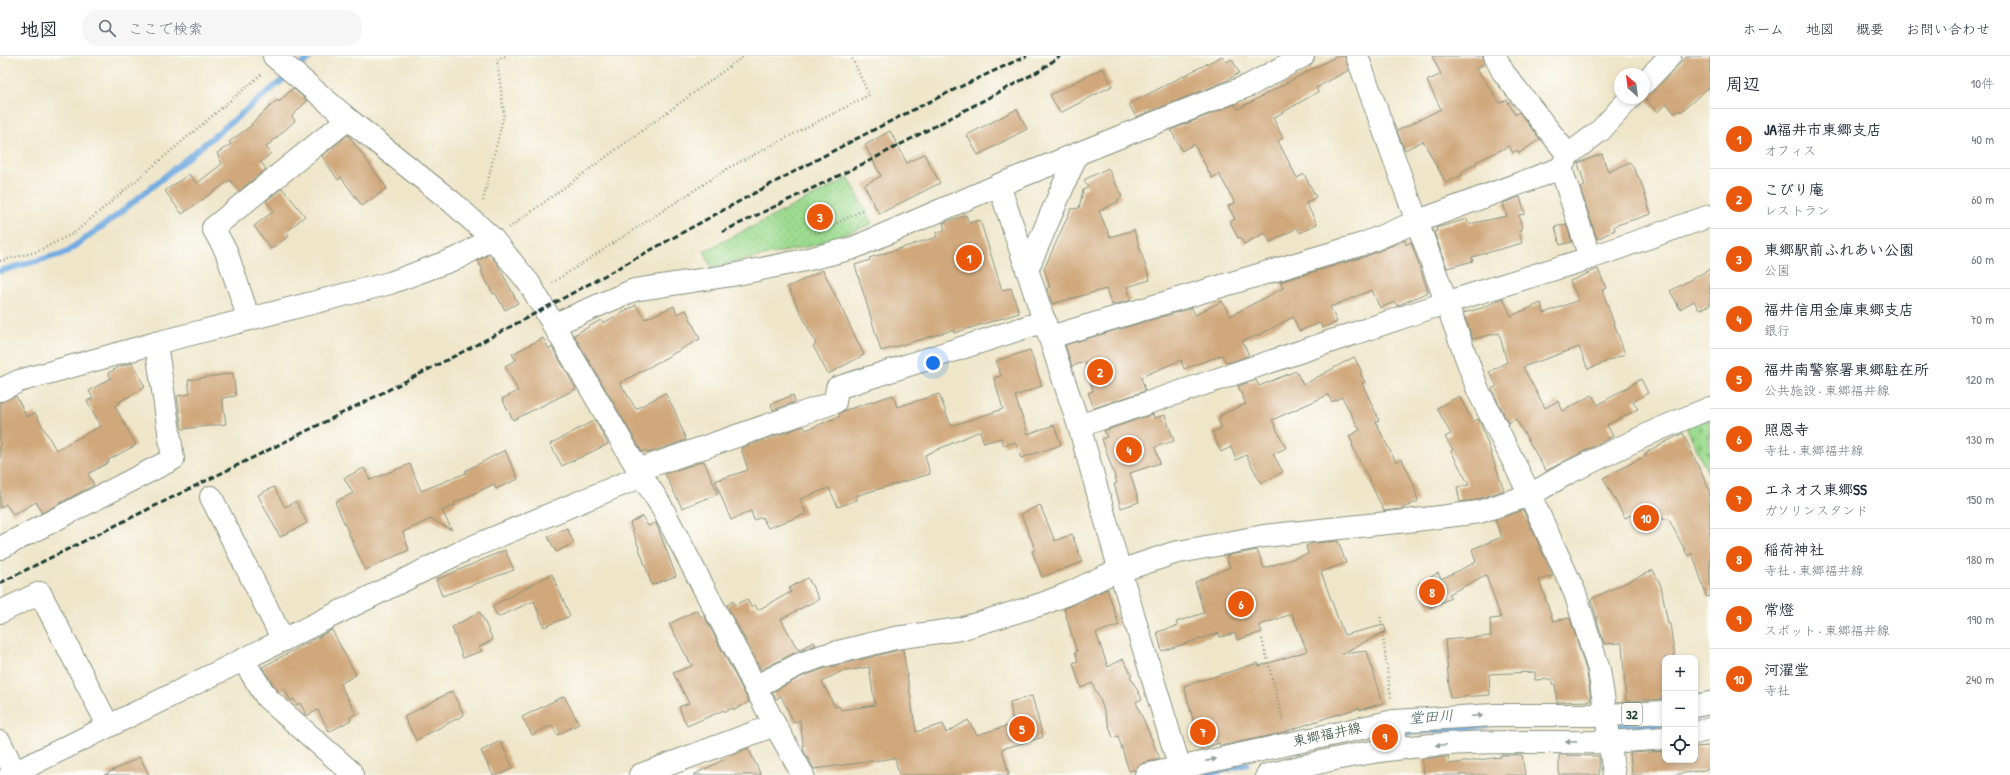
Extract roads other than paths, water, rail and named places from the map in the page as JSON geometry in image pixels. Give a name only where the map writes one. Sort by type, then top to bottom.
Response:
[{"type":"street","points":[[553,325],[634,290],[732,275],[805,260],[853,248],[999,185],[1250,85],[1303,56]]},
{"type":"street","points":[[1357,56],[1445,303],[1478,390],[1530,495],[1575,593],[1599,670],[1614,775]]},
{"type":"street","points":[[1495,56],[1503,72],[1565,161],[1590,258]]},
{"type":"street","points":[[1650,77],[1670,56]]},
{"type":"street","points":[[276,58],[348,119],[452,202],[484,231],[529,283],[640,473],[660,504],[775,725],[803,775]]},
{"type":"street","points":[[0,742],[14,774],[108,725],[465,550],[640,473],[835,402],[837,388],[1047,329],[1363,244],[1565,161],[1600,131],[1625,104]]},
{"type":"street","points":[[249,319],[226,251],[213,228],[348,119]]},
{"type":"street","points":[[1026,270],[1077,154]]},
{"type":"street","points":[[999,185],[1079,426],[1120,571],[1181,771]]},
{"type":"street","points":[[1079,426],[1445,303],[1590,258],[1710,216]]},
{"type":"street","points":[[0,390],[19,380],[390,283],[460,256],[484,231]]},
{"type":"street","points":[[0,548],[173,459],[156,343]]},
{"type":"street","points":[[755,687],[798,665],[822,656],[895,638],[960,629],[1042,604],[1070,593],[1105,576],[1174,552],[1264,536],[1479,512],[1530,495],[1568,473],[1650,433],[1710,408]]},
{"type":"street","points":[[211,497],[283,640]]},
{"type":"street","points":[[0,612],[40,593],[108,725]]},
{"type":"street","points":[[243,660],[267,698],[351,772],[352,775]]},
{"type":"street","points":[[1698,705],[1710,703]]},
{"type":"street","name":"32","points":[[1608,728],[1662,713]]},
{"type":"street","name":"東郷福井線","points":[[1146,775],[1181,771],[1286,743],[1394,721],[1494,715],[1608,728]]},
{"type":"street","points":[[1394,721],[1396,748]]},
{"type":"street","points":[[640,775],[775,725]]},
{"type":"street","points":[[1608,728],[1662,737]]},
{"type":"street","name":"東郷福井線","points":[[1267,775],[1351,755],[1396,748],[1505,743],[1608,728]]},
{"type":"street","points":[[1698,732],[1710,729]]},
{"type":"street","points":[[1286,743],[1303,766]]},
{"type":"waterway","points":[[0,271],[65,253],[115,217],[312,56]]},
{"type":"waterway","name":"堂田川","points":[[1698,717],[1710,714]]},
{"type":"waterway","name":"堂田川","points":[[1611,726],[1662,725]]},
{"type":"waterway","name":"堂田川","points":[[1399,733],[1485,726]]},
{"type":"waterway","name":"堂田川","points":[[1204,775],[1247,764]]},
{"type":"railway","points":[[0,583],[472,347],[816,160],[956,89],[1027,56]]},
{"type":"railway","points":[[722,232],[871,160],[1039,71],[1060,56]]},
{"type":"place","name":"東郷駅前ふれあい公園","points":[[820,217]]},
{"type":"place","name":"JA福井市東郷支店","points":[[969,258]]},
{"type":"place","name":"こびり庵","points":[[1100,372]]},
{"type":"place","name":"福井信用金庫東郷支店","points":[[1129,450]]},
{"type":"place","name":"河濯堂","points":[[1646,518]]},
{"type":"place","name":"稲荷神社","points":[[1432,592]]},
{"type":"place","name":"照恩寺","points":[[1241,604]]},
{"type":"place","name":"福井南警察署東郷駐在所","points":[[1022,729]]},
{"type":"place","name":"エネオス東郷SS","points":[[1203,732]]},
{"type":"place","name":"常燈","points":[[1385,737]]}]
